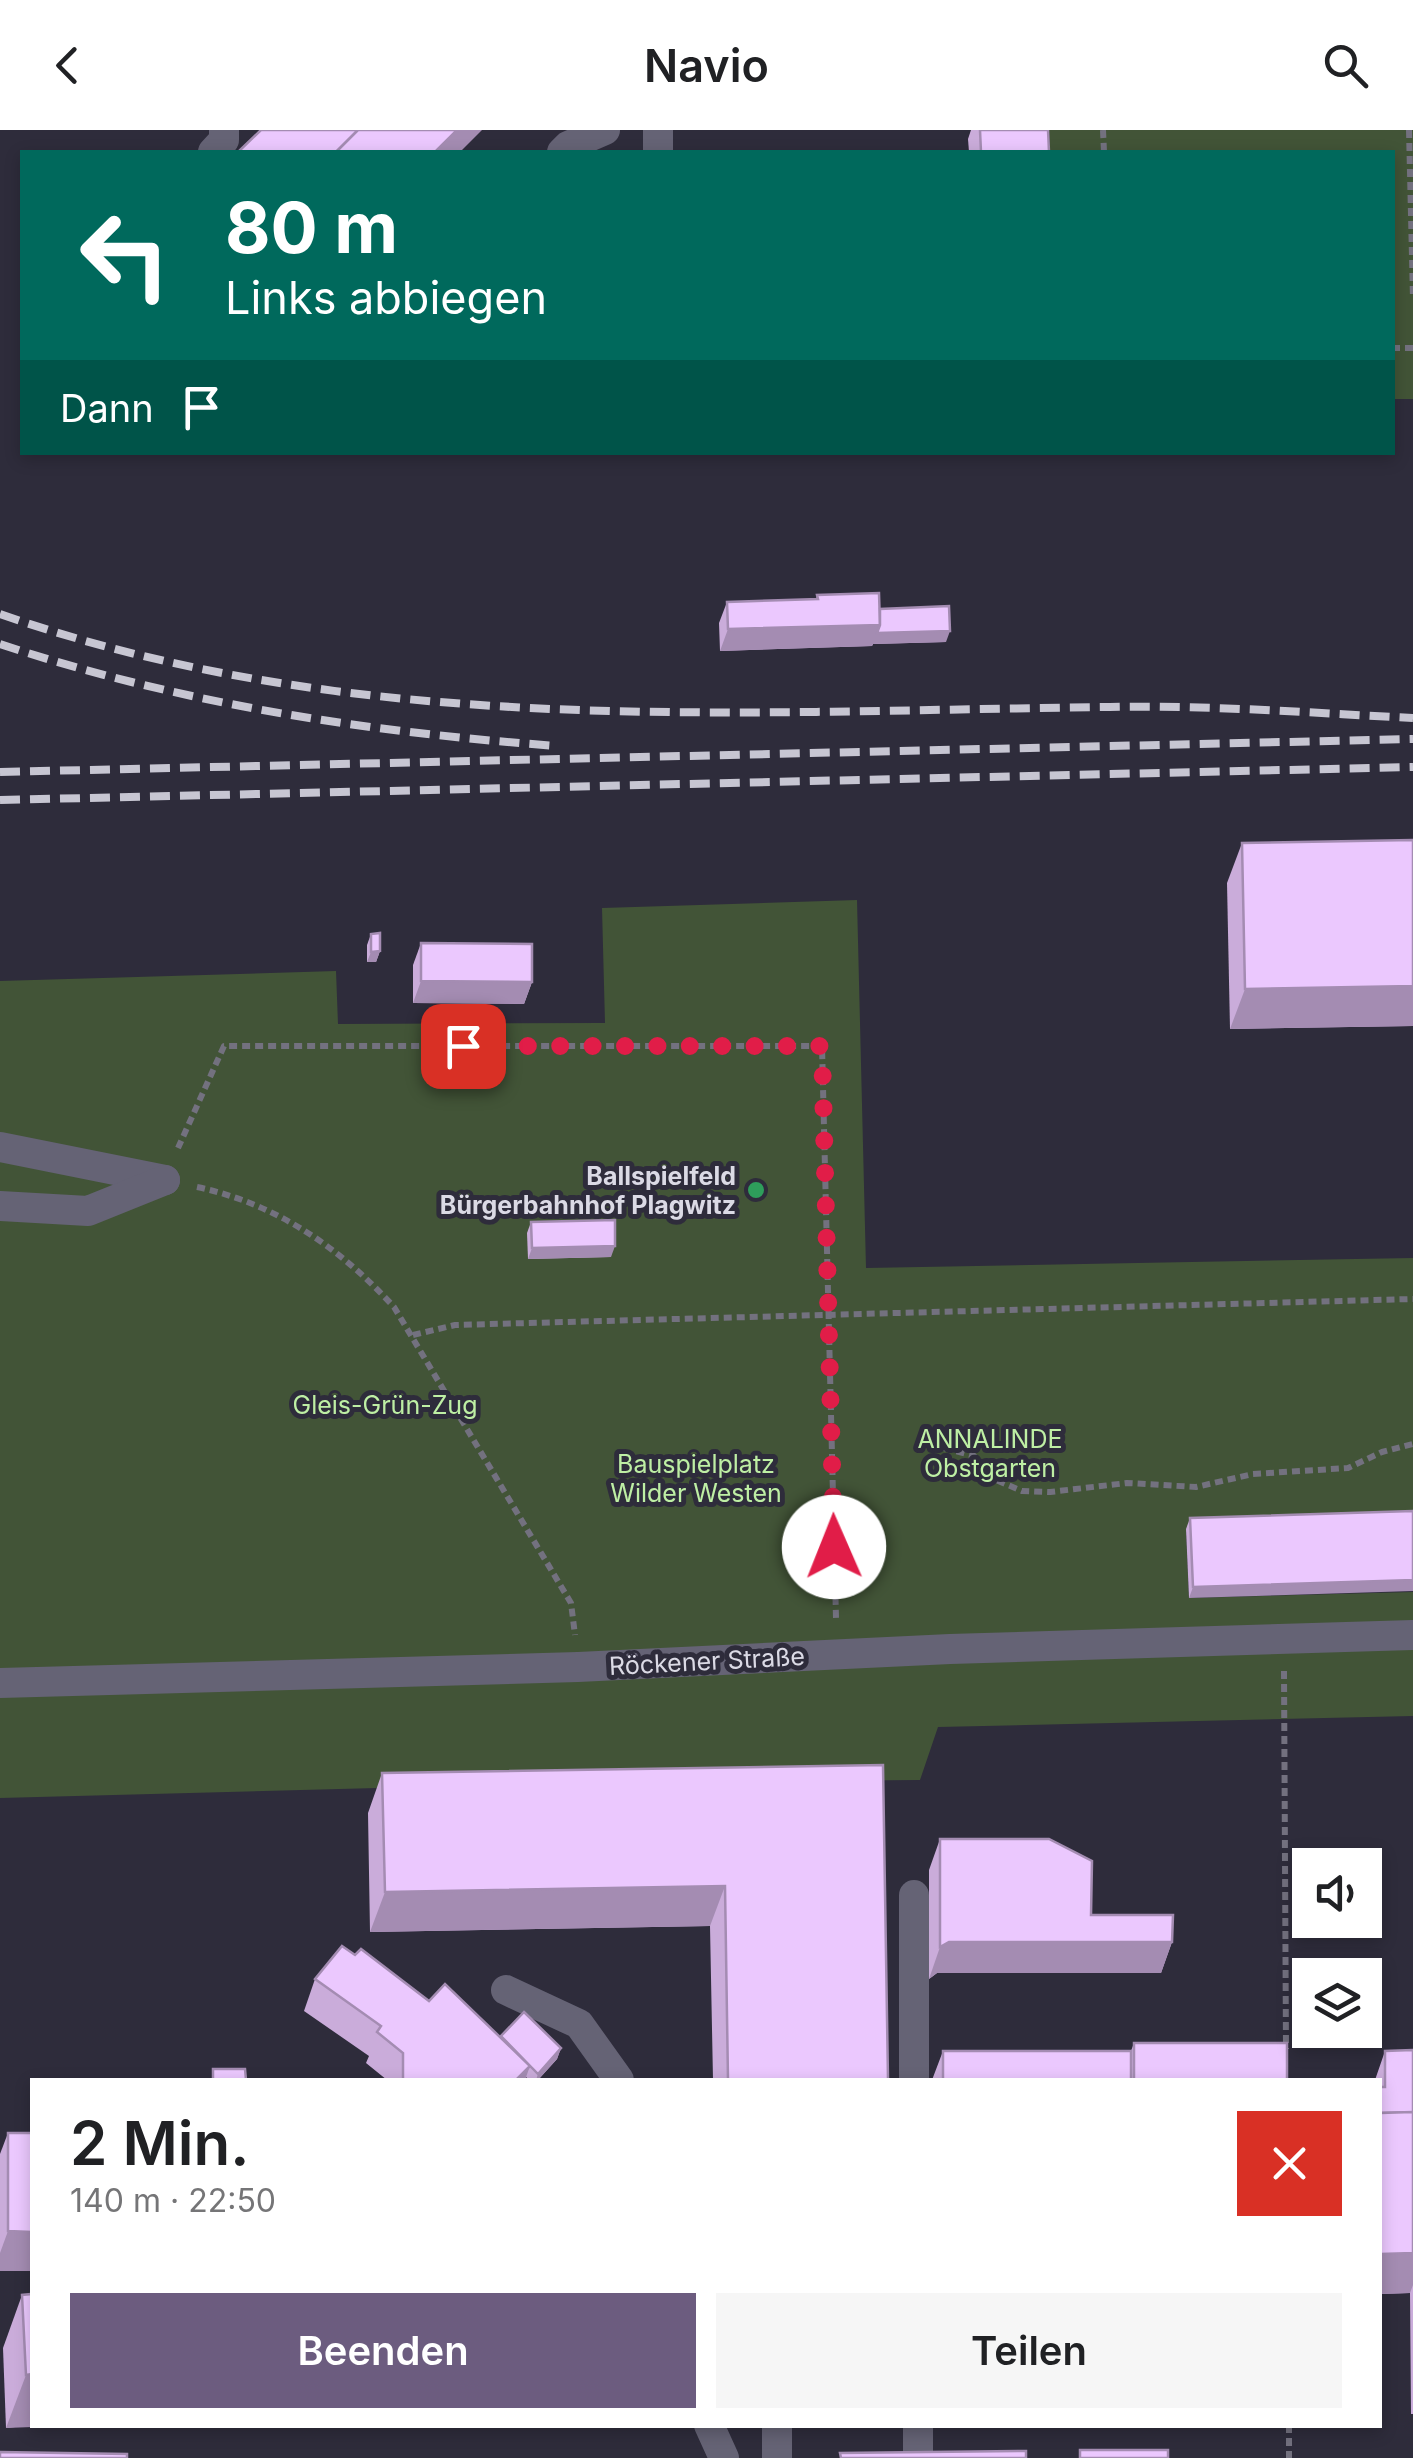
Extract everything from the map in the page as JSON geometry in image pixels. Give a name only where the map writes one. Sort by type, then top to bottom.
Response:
[{"type":"lane","points":[[566,150],[605,130]]},
{"type":"lane","points":[[0,1148],[164,1180]]},
{"type":"lane","points":[[0,1206],[88,1211],[164,1180]]},
{"type":"lane","name":"Röckener Straße","points":[[0,1683],[578,1667],[1413,1635]]},
{"type":"lane","points":[[914,1894],[914,2078]]},
{"type":"lane","points":[[506,1990],[579,2024],[618,2078]]},
{"type":"lane","points":[[710,2428],[724,2458]]},
{"type":"lane","points":[[777,2428],[778,2458]]},
{"type":"lane","points":[[918,2428],[918,2458]]},
{"type":"path","points":[[1409,130],[1413,299]]},
{"type":"path","points":[[578,1667],[571,1603],[413,1335],[365,1276],[294,1222],[251,1201],[164,1180],[224,1046],[822,1046],[836,1655]]},
{"type":"path","points":[[413,1335],[455,1325],[1413,1299]]},
{"type":"path","points":[[944,1448],[974,1456],[996,1480],[1022,1491],[1050,1492],[1127,1483],[1196,1487],[1253,1474],[1348,1468],[1382,1452],[1413,1444]]},
{"type":"path","points":[[1284,1639],[1286,2061]]},
{"type":"path","points":[[1288,2428],[1290,2458]]},
{"type":"green space","points":[[1049,130],[1413,130],[1413,399],[1395,399],[1395,150],[1050,150]]},
{"type":"green space","name":"Gleis-Grün-Zug","points":[[857,900],[866,1268],[1413,1258],[1413,1521],[1186,1531],[1189,1598],[1413,1592],[1413,1716],[938,1727],[920,1780],[566,1783],[0,1798],[0,981],[336,971],[338,1024],[605,1023],[602,908]]},
{"type":"building","points":[[261,130],[358,130],[338,150],[240,150]]},
{"type":"building","points":[[358,130],[457,130],[437,150],[338,150]]},
{"type":"building","points":[[980,130],[1048,130],[1049,150],[981,150]]},
{"type":"building","points":[[879,593],[880,625],[728,629],[727,602]]},
{"type":"building","points":[[949,606],[950,631],[877,633],[880,609]]},
{"type":"building","points":[[1413,840],[1413,986],[1245,989],[1242,843]]},
{"type":"building","points":[[380,933],[380,951],[371,952],[371,934]]},
{"type":"building","points":[[421,943],[532,944],[532,982],[421,981]]},
{"type":"building","points":[[615,1220],[615,1246],[532,1248],[531,1222]]},
{"type":"building","points":[[1413,1511],[1413,1580],[1193,1587],[1190,1518]]},
{"type":"building","points":[[883,1765],[888,2078],[728,2078],[725,1886],[385,1892],[382,1773]]},
{"type":"building","points":[[940,1839],[1049,1839],[1092,1861],[1091,1915],[1173,1915],[1172,1942],[949,1942],[940,1947]]},
{"type":"building","points":[[342,1946],[355,1955],[361,1949],[429,2001],[445,1984],[530,2066],[518,2078],[403,2078],[403,2053],[377,2032],[381,2026],[315,1979]]},
{"type":"building","points":[[524,2012],[561,2048],[538,2074],[501,2036]]},
{"type":"building","points":[[1134,2043],[1287,2043],[1287,2078],[1134,2078]]},
{"type":"building","points":[[1413,2050],[1413,2112],[1382,2113],[1385,2051]]},
{"type":"building","points":[[943,2051],[1131,2051],[1131,2078],[943,2078]]},
{"type":"building","points":[[213,2069],[245,2069],[246,2078],[213,2078]]},
{"type":"building","points":[[1413,2112],[1413,2253],[1382,2254],[1382,2113]]},
{"type":"building","points":[[8,2133],[30,2133],[30,2232],[8,2231]]},
{"type":"building","points":[[30,2294],[30,2374],[26,2375],[22,2295]]},
{"type":"building","points":[[1080,2450],[1168,2450],[1168,2458],[1080,2458]]},
{"type":"building","points":[[1026,2451],[1026,2458],[841,2458],[840,2453]]},
{"type":"building","points":[[0,2452],[127,2454],[127,2458],[0,2458]]},
{"type":"railway","points":[[0,614],[135,654],[272,682],[410,699],[550,709],[690,712],[1148,707],[1413,718]]},
{"type":"railway","points":[[0,644],[137,683],[275,712],[415,733],[557,746]]},
{"type":"railway","points":[[0,772],[1413,739]]},
{"type":"railway","points":[[0,800],[1413,767]]},
{"type":"place","name":"Ballspielfeld Bürgerbahnhof Plagwitz","points":[[756,1190]]},
{"type":"route","points":[[463,1046],[822,1046],[834,1547]]},
{"type":"park label","name":"ANNALINDE Obstgarten","points":[[990,1454]]},
{"type":"park label","name":"Bauspielplatz Wilder Westen","points":[[696,1478]]}]
